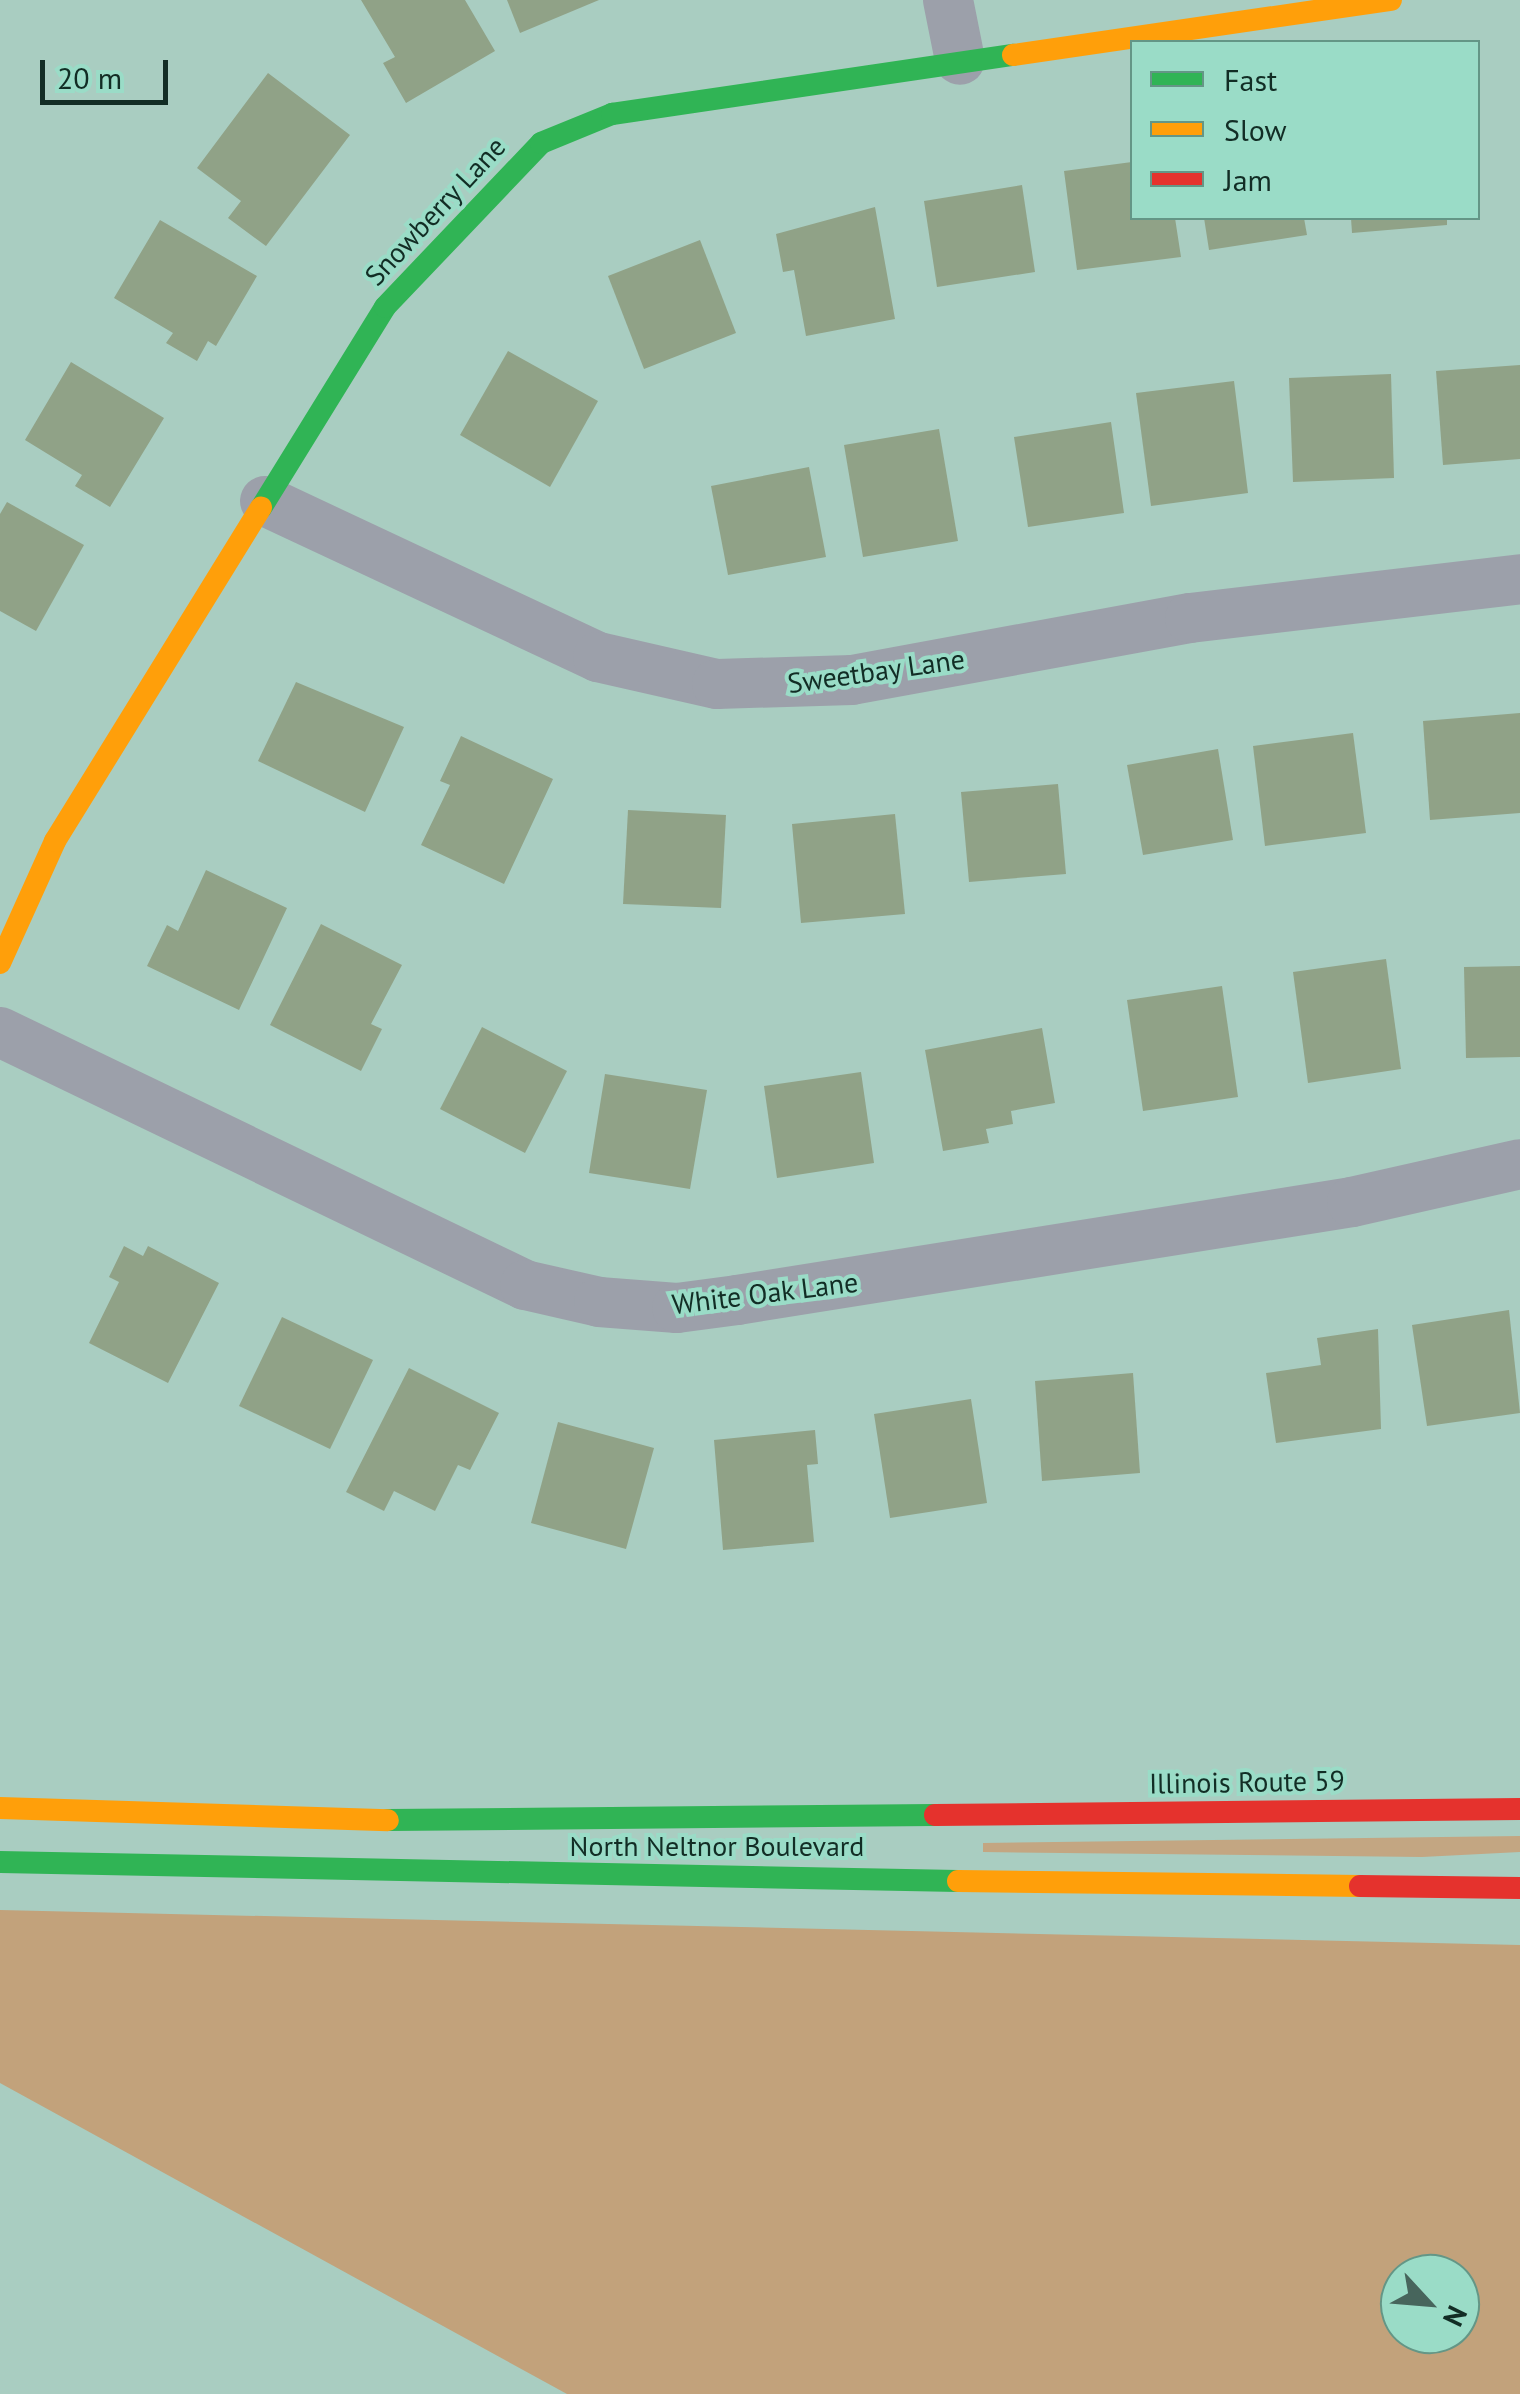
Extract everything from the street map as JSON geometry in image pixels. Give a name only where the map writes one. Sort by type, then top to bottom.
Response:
[{"type":"main road","name":"Snowberry Lane","points":[[0,963],[55,841],[385,307],[541,143],[612,114],[960,60],[1391,0]]},
{"type":"main road","name":"North Neltnor Boulevard","points":[[0,1808],[268,1821],[974,1814]]},
{"type":"main road","name":"Illinois Route 59","points":[[974,1814],[1520,1810]]},
{"type":"main road","name":"North Neltnor Boulevard","points":[[0,1862],[159,1871],[1520,1888]]},
{"type":"street","points":[[948,0],[960,60]]},
{"type":"street","name":"Sweetbay Lane","points":[[265,501],[598,658],[717,684],[852,680],[1190,618],[1520,578]]},
{"type":"street","name":"White Oak Lane","points":[[0,1032],[525,1285],[599,1302],[677,1308],[738,1300],[1352,1202],[1520,1164]]},
{"type":"shaded area","points":[[1520,1836],[1520,1852],[1422,1857],[983,1852],[983,1843]]},
{"type":"shaded area","points":[[0,1910],[1520,1945],[1520,2394],[567,2394],[0,2083]]},
{"type":"building","points":[[361,0],[465,0],[495,51],[406,103],[383,63],[395,57]]},
{"type":"building","points":[[507,0],[599,0],[520,33]]},
{"type":"building","points":[[268,73],[350,135],[266,246],[228,218],[241,201],[197,168]]},
{"type":"building","points":[[1130,162],[1130,220],[1175,220],[1181,257],[1077,270],[1064,171]]},
{"type":"building","points":[[1022,185],[1035,272],[937,287],[924,201]]},
{"type":"building","points":[[875,207],[895,319],[806,336],[794,270],[783,272],[776,234]]},
{"type":"building","points":[[160,220],[257,276],[216,346],[208,341],[197,361],[166,343],[173,333],[114,298]]},
{"type":"building","points":[[1204,220],[1304,220],[1307,235],[1209,250]]},
{"type":"building","points":[[1351,220],[1447,220],[1447,225],[1352,233]]},
{"type":"building","points":[[700,240],[736,333],[644,369],[608,276]]},
{"type":"building","points":[[508,351],[598,401],[550,487],[460,435]]},
{"type":"building","points":[[71,362],[164,418],[110,507],[75,486],[82,475],[25,440]]},
{"type":"building","points":[[1520,365],[1520,459],[1443,465],[1436,371]]},
{"type":"building","points":[[1391,374],[1394,478],[1293,482],[1289,378]]},
{"type":"building","points":[[1234,381],[1248,493],[1151,506],[1136,393]]},
{"type":"building","points":[[1111,422],[1124,513],[1028,527],[1014,437]]},
{"type":"building","points":[[939,429],[958,541],[863,557],[844,445]]},
{"type":"building","points":[[809,467],[826,557],[728,575],[711,486]]},
{"type":"building","points":[[7,502],[84,545],[36,631],[0,611],[0,514]]},
{"type":"building","points":[[296,682],[404,727],[365,812],[258,761]]},
{"type":"building","points":[[1520,713],[1520,813],[1430,820],[1423,721]]},
{"type":"building","points":[[1353,733],[1366,833],[1265,846],[1253,746]]},
{"type":"building","points":[[461,736],[553,779],[504,884],[421,845],[450,785],[440,781]]},
{"type":"building","points":[[1218,749],[1233,840],[1143,855],[1127,765]]},
{"type":"building","points":[[1058,784],[1066,874],[969,882],[961,792]]},
{"type":"building","points":[[628,810],[726,815],[721,908],[623,904]]},
{"type":"building","points":[[895,814],[905,914],[801,923],[792,824]]},
{"type":"building","points":[[206,870],[287,908],[239,1010],[147,966],[167,925],[178,931]]},
{"type":"building","points":[[321,924],[402,965],[371,1024],[382,1029],[361,1071],[270,1025]]},
{"type":"building","points":[[1386,959],[1401,1069],[1308,1083],[1293,972]]},
{"type":"building","points":[[1520,966],[1520,1057],[1466,1058],[1464,967]]},
{"type":"building","points":[[1222,986],[1238,1097],[1143,1111],[1127,1000]]},
{"type":"building","points":[[482,1027],[567,1071],[525,1153],[440,1109]]},
{"type":"building","points":[[1042,1028],[1055,1103],[1011,1111],[1013,1124],[986,1129],[989,1143],[943,1151],[925,1050]]},
{"type":"building","points":[[861,1072],[874,1163],[777,1178],[764,1086]]},
{"type":"building","points":[[605,1074],[707,1090],[690,1189],[589,1173]]},
{"type":"building","points":[[124,1246],[143,1256],[148,1246],[219,1283],[168,1383],[89,1343],[119,1282],[109,1277]]},
{"type":"building","points":[[1509,1310],[1520,1413],[1427,1426],[1412,1325]]},
{"type":"building","points":[[282,1317],[373,1360],[330,1449],[239,1406]]},
{"type":"building","points":[[1378,1329],[1381,1429],[1276,1443],[1266,1373],[1321,1365],[1317,1338]]},
{"type":"building","points":[[409,1368],[499,1413],[470,1470],[458,1465],[435,1511],[394,1491],[384,1511],[346,1492]]},
{"type":"building","points":[[1133,1373],[1140,1473],[1042,1481],[1035,1381]]},
{"type":"building","points":[[971,1399],[987,1503],[890,1518],[874,1414]]},
{"type":"building","points":[[558,1422],[654,1448],[626,1549],[531,1523]]},
{"type":"building","points":[[815,1430],[818,1464],[807,1465],[814,1542],[723,1550],[714,1440]]},
{"type":"traffic: fast","points":[[261,508],[385,307],[541,143],[612,114],[1013,55]]},
{"type":"traffic: fast","points":[[388,1820],[935,1815]]},
{"type":"traffic: fast","points":[[0,1862],[958,1881]]},
{"type":"traffic: slow","points":[[1013,55],[1391,0]]},
{"type":"traffic: slow","points":[[0,963],[55,841],[261,508]]},
{"type":"traffic: slow","points":[[0,1808],[388,1820]]},
{"type":"traffic: slow","points":[[958,1881],[1360,1886]]},
{"type":"traffic: jam","points":[[935,1815],[1520,1809]]},
{"type":"traffic: jam","points":[[1360,1886],[1520,1888]]}]
